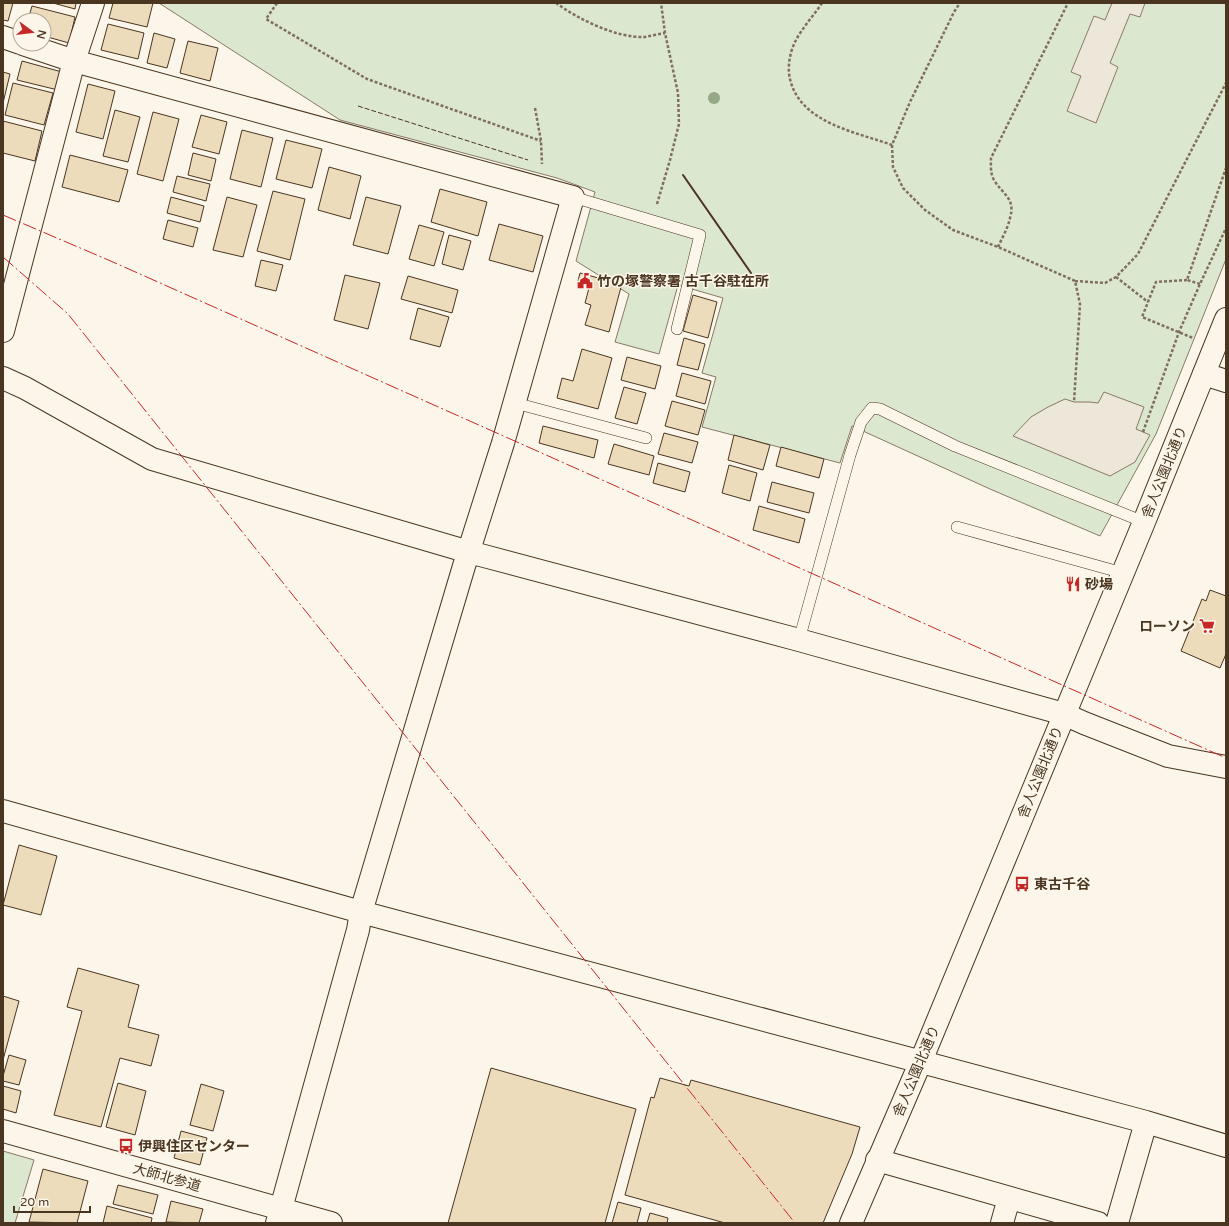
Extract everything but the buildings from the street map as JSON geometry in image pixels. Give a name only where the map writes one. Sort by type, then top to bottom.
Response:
[{"type":"street","points":[[3,331],[74,61],[94,3]]},
{"type":"street","points":[[47,52],[74,61],[573,197],[504,443],[468,552],[361,912],[358,930],[279,1216]]},
{"type":"street","name":"舎人公園北通り","points":[[851,1223],[921,1061],[1144,522],[1226,319]]},
{"type":"street","points":[[1204,374],[1226,381]]},
{"type":"street","points":[[3,378],[25,388],[152,459],[468,552],[799,640],[1064,714],[1084,724],[1168,756],[1226,767]]},
{"type":"street","points":[[3,812],[361,912],[921,1061],[1146,1122],[1226,1146]]},
{"type":"street","points":[[1117,1223],[1146,1122]]},
{"type":"street","name":"大師北参道","points":[[3,1131],[279,1216],[332,1223]]},
{"type":"street","points":[[877,1160],[1098,1223]]},
{"type":"street","points":[[1002,1223],[1009,1198]]},
{"type":"lane","points":[[573,197],[700,235],[677,329]]},
{"type":"lane","points":[[515,403],[646,438]]},
{"type":"lane","points":[[799,640],[860,422],[872,408],[880,409],[955,446],[1144,522]]},
{"type":"lane","points":[[957,527],[1123,573]]},
{"type":"path","points":[[277,3],[266,19],[367,79],[541,141]]},
{"type":"path","points":[[556,3],[571,14],[597,26],[624,34],[644,37],[665,33]]},
{"type":"path","points":[[651,221],[670,160],[679,124],[678,93],[665,33],[661,3]]},
{"type":"path","points":[[822,3],[796,41],[791,54],[788,71],[798,99],[808,110],[821,119],[892,145]]},
{"type":"path","points":[[960,3],[954,12],[910,102],[892,145],[893,167],[903,188],[925,210],[953,230],[998,247],[1074,281],[1105,283],[1116,277],[1138,254],[1226,83]]},
{"type":"path","points":[[998,247],[1010,218],[1012,206],[1009,197],[994,180],[991,170],[991,158],[1068,3]]},
{"type":"path","points":[[535,108],[541,141],[543,171],[540,188]]},
{"type":"path","points":[[1187,280],[1226,168]]},
{"type":"path","points":[[1143,432],[1179,332],[1226,228]]},
{"type":"path","points":[[1116,277],[1148,302]]},
{"type":"path","points":[[1192,338],[1142,317],[1156,282],[1187,280],[1200,284]]},
{"type":"path","points":[[1074,281],[1080,304],[1074,402]]},
{"type":"green space","points":[[159,3],[1226,3],[1226,259],[1156,434],[1100,536],[990,489],[852,426],[840,463],[702,427],[716,377],[702,373],[723,298],[678,285],[659,354],[615,342],[629,294],[576,261],[595,192],[557,178],[340,120]]},
{"type":"green space","points":[[3,1151],[34,1160],[15,1223],[3,1223]]},
{"type":"shaded area","points":[[1112,3],[1145,3],[1140,17],[1130,14],[1110,63],[1118,67],[1096,123],[1067,111],[1081,76],[1071,72],[1094,16],[1105,20]]},
{"type":"shaded area","points":[[1104,392],[1144,407],[1136,429],[1150,435],[1135,462],[1110,476],[1013,436],[1031,417],[1048,407],[1065,399],[1074,402],[1098,403]]},
{"type":"fence","points":[[358,106],[528,160]]},
{"type":"wall","points":[[683,175],[751,273]]},
{"type":"power","points":[[3,215],[113,262],[1226,758]]},
{"type":"power","points":[[3,257],[68,314],[795,1223]]},
{"type":"place","name":"竹の塚警察署 古千谷駐在所","points":[[585,281]]},
{"type":"place","name":"砂場","points":[[1073,584]]},
{"type":"place","name":"ローソン","points":[[1207,626]]},
{"type":"place","name":"東古千谷","points":[[1022,884]]},
{"type":"place","name":"伊興住区センター","points":[[126,1146]]}]
